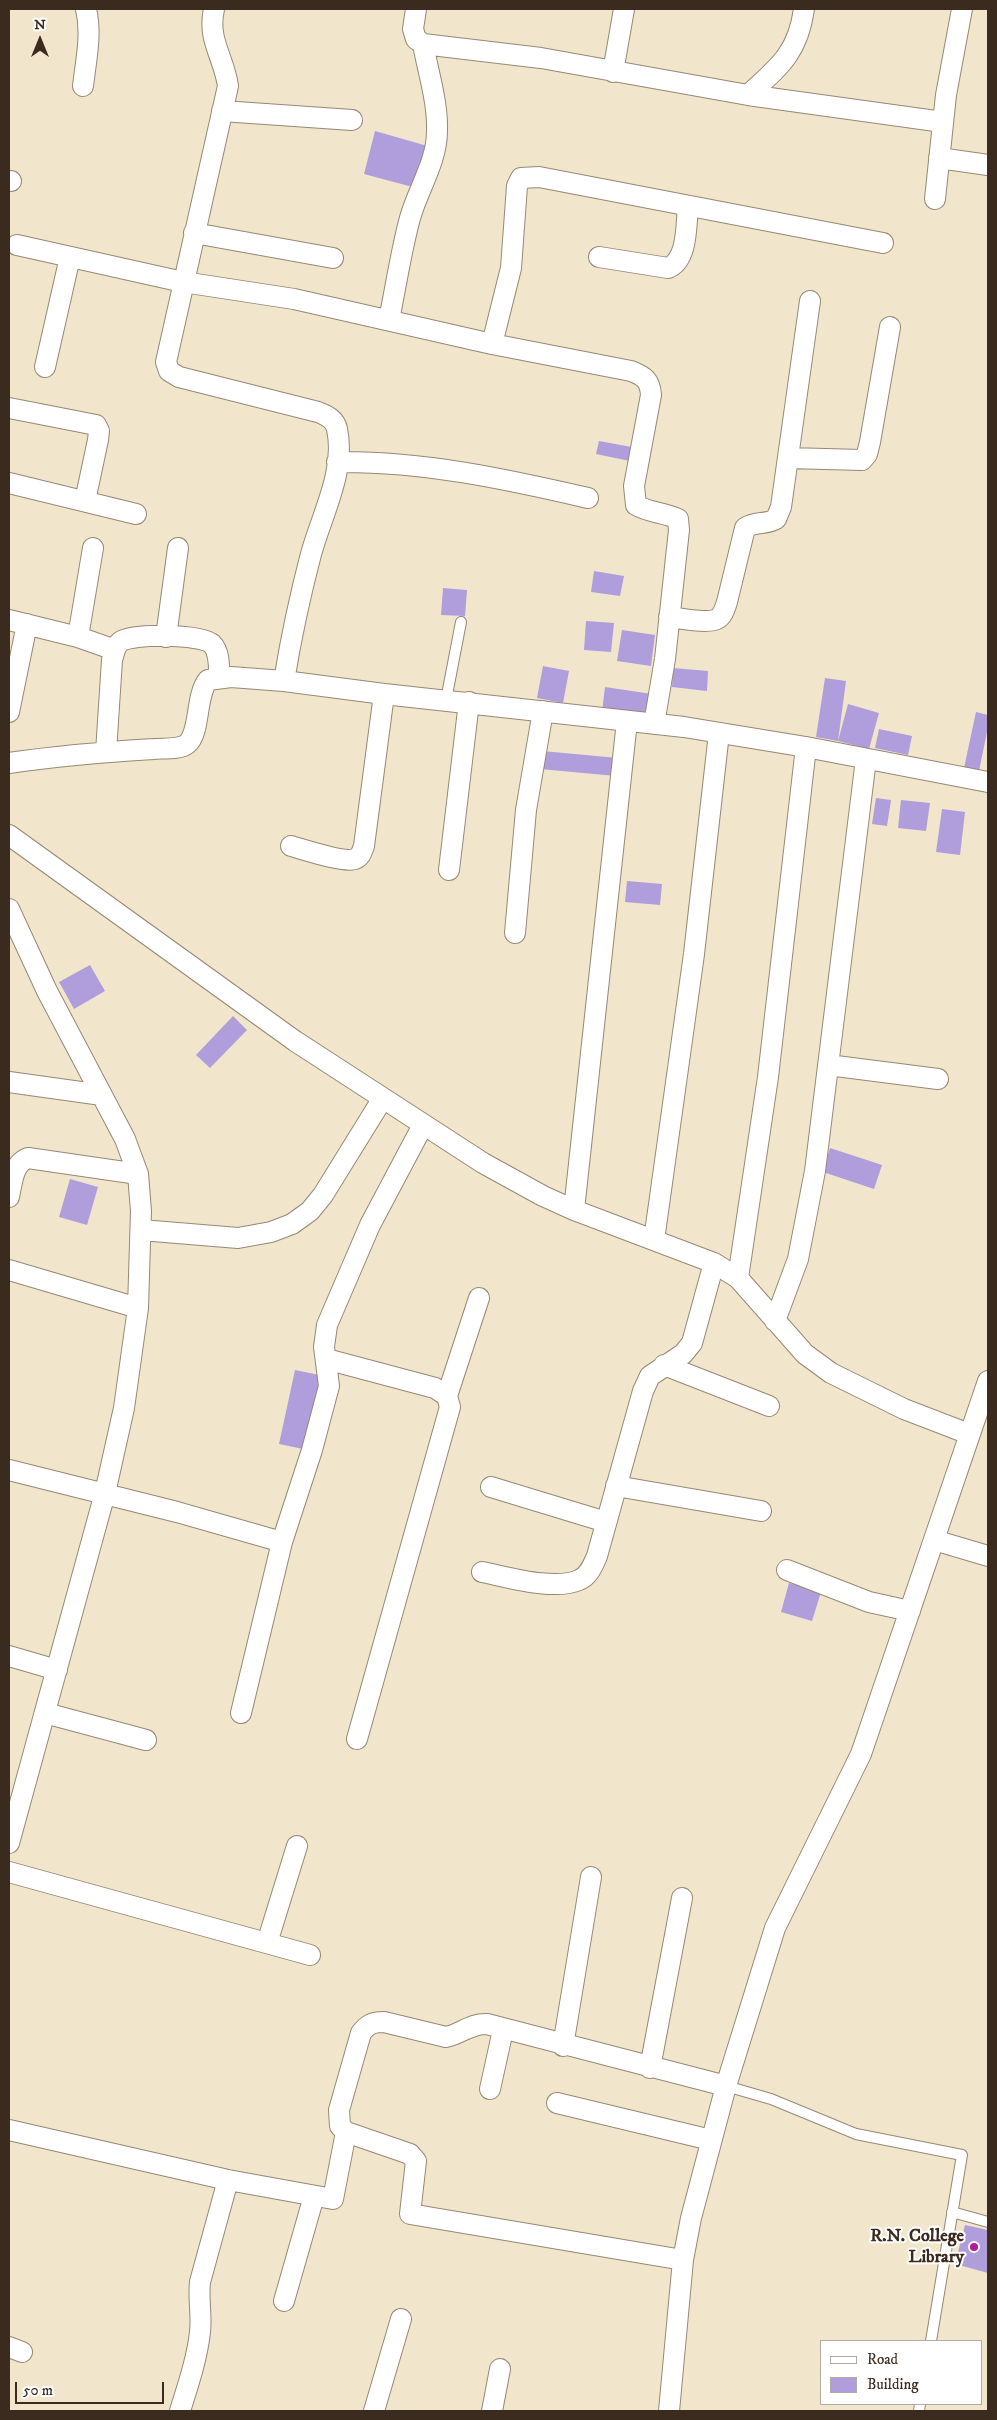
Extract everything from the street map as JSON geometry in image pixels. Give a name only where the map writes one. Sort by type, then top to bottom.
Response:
[{"type":"street","points":[[83,86],[89,37],[86,9]]},
{"type":"street","points":[[214,9],[212,35],[215,48],[226,73],[228,86],[166,362],[169,370],[179,377],[318,412],[330,417],[336,426],[338,462],[305,577],[293,627],[284,681]]},
{"type":"street","points":[[416,9],[414,29],[416,39],[423,44],[541,58],[748,95],[943,122]]},
{"type":"street","points":[[613,72],[624,9]]},
{"type":"street","points":[[748,95],[784,62],[797,37],[804,9]]},
{"type":"street","points":[[935,199],[943,122],[962,9]]},
{"type":"street","points":[[389,320],[410,219],[429,167],[437,132],[423,44]]},
{"type":"street","points":[[222,111],[352,120]]},
{"type":"street","points":[[938,158],[988,165]]},
{"type":"street","points":[[492,344],[511,268],[517,186],[521,178],[539,178],[882,243]]},
{"type":"street","points":[[599,257],[661,268],[676,265],[681,257],[688,206]]},
{"type":"street","points":[[194,233],[333,258]]},
{"type":"street","points":[[16,245],[183,282],[294,299],[492,344],[631,371],[644,376],[650,384],[651,395],[634,495],[636,505],[643,509],[668,514],[678,519],[679,530],[654,724]]},
{"type":"street","points":[[45,367],[70,257]]},
{"type":"street","points":[[669,616],[707,621],[717,620],[724,612],[745,528],[752,523],[770,522],[776,519],[781,507],[810,301]]},
{"type":"street","points":[[788,458],[862,460],[867,454],[890,327]]},
{"type":"street","points":[[9,408],[96,425],[99,431],[98,440],[85,502]]},
{"type":"street","points":[[338,462],[378,462],[411,465],[516,481],[588,498]]},
{"type":"street","points":[[9,483],[136,514]]},
{"type":"street","points":[[78,637],[93,548]]},
{"type":"street","points":[[166,637],[178,548]]},
{"type":"street","points":[[9,712],[18,622],[78,637],[115,650]]},
{"type":"street","points":[[106,752],[112,660],[120,642],[145,635],[201,639],[211,643],[219,659],[219,677]]},
{"type":"street","points":[[9,763],[106,752],[175,748],[186,744],[192,737],[202,688],[208,680],[219,677],[284,681],[654,724],[806,747],[988,782]]},
{"type":"street","points":[[291,846],[344,859],[355,859],[360,855],[364,846],[384,694]]},
{"type":"street","points":[[449,870],[469,702]]},
{"type":"street","points":[[515,933],[526,810],[542,711]]},
{"type":"street","points":[[574,1210],[628,721]]},
{"type":"street","points":[[654,1240],[694,954],[719,733]]},
{"type":"street","points":[[738,1278],[768,1077],[806,747]]},
{"type":"street","points":[[775,1321],[798,1260],[815,1171],[866,759]]},
{"type":"street","points":[[9,835],[296,1042],[483,1163],[542,1196],[574,1210],[714,1263],[738,1278],[805,1354],[831,1373],[904,1409],[969,1434]]},
{"type":"street","points":[[9,909],[47,992],[125,1139],[138,1174],[141,1230],[138,1308],[124,1408],[105,1493],[9,1842]]},
{"type":"street","points":[[828,1066],[938,1079]]},
{"type":"street","points":[[9,1082],[102,1095]]},
{"type":"street","points":[[141,1230],[238,1238],[271,1232],[292,1224],[310,1211],[324,1195],[383,1098]]},
{"type":"street","points":[[241,1713],[282,1542],[312,1450],[329,1386],[324,1341],[327,1325],[370,1225],[423,1125]]},
{"type":"street","points":[[9,1197],[16,1168],[21,1160],[28,1158],[138,1174]]},
{"type":"street","points":[[482,1572],[560,1585],[580,1580],[590,1571],[597,1556],[643,1391],[650,1376],[683,1354],[692,1343],[714,1263]]},
{"type":"street","points":[[9,1270],[138,1308]]},
{"type":"street","points":[[446,1396],[479,1298]]},
{"type":"street","points":[[326,1359],[405,1378],[435,1388],[446,1396],[450,1407],[356,1739]]},
{"type":"street","points":[[664,1365],[769,1406]]},
{"type":"street","points":[[669,2411],[683,2260],[691,2218],[726,2086],[775,1928],[861,1754],[988,1381]]},
{"type":"street","points":[[9,1470],[105,1493],[282,1542]]},
{"type":"street","points":[[616,1486],[761,1511]]},
{"type":"street","points":[[491,1487],[606,1522]]},
{"type":"street","points":[[934,1540],[988,1556]]},
{"type":"street","points":[[787,1570],[869,1602],[910,1611]]},
{"type":"street","points":[[9,1656],[57,1670]]},
{"type":"street","points":[[45,1713],[146,1740]]},
{"type":"street","points":[[268,1943],[297,1846]]},
{"type":"street","points":[[9,1872],[310,1955]]},
{"type":"street","points":[[563,2046],[591,1877]]},
{"type":"street","points":[[650,2068],[682,1898]]},
{"type":"street","points":[[683,2260],[410,2214],[416,2161],[410,2154],[346,2132],[340,2126],[339,2110],[361,2033],[366,2026],[374,2022],[384,2022],[446,2037],[479,2024],[726,2086]]},
{"type":"street","points":[[490,2089],[503,2030]]},
{"type":"street","points":[[557,2103],[711,2140]]},
{"type":"street","points":[[9,2130],[228,2180],[333,2199],[346,2132]]},
{"type":"street","points":[[180,2411],[201,2329],[198,2297],[200,2282],[228,2180]]},
{"type":"street","points":[[284,2301],[314,2196]]},
{"type":"street","points":[[374,2411],[401,2319]]},
{"type":"street","points":[[492,2411],[500,2369]]},
{"type":"lane","points":[[446,700],[461,622]]},
{"type":"lane","points":[[726,2086],[771,2100],[856,2134],[962,2155],[931,2340]]},
{"type":"lane","points":[[952,2212],[988,2222]]},
{"type":"building","points":[[375,131],[431,147],[420,189],[364,174]]},
{"type":"building","points":[[599,441],[637,448],[635,462],[596,454]]},
{"type":"building","points":[[594,571],[624,576],[620,596],[591,592]]},
{"type":"building","points":[[443,588],[467,590],[465,616],[441,615]]},
{"type":"building","points":[[586,621],[614,623],[611,652],[584,650]]},
{"type":"building","points":[[622,630],[655,635],[651,666],[617,661]]},
{"type":"building","points":[[543,666],[569,671],[563,703],[537,698]]},
{"type":"building","points":[[673,668],[708,671],[707,691],[672,687]]},
{"type":"building","points":[[825,678],[846,681],[838,741],[816,737]]},
{"type":"building","points":[[605,687],[652,694],[649,718],[602,712]]},
{"type":"building","points":[[848,704],[879,713],[869,749],[838,741]]},
{"type":"building","points":[[976,712],[988,715],[988,727],[979,771],[964,768]]},
{"type":"building","points":[[879,729],[912,736],[908,755],[875,748]]},
{"type":"building","points":[[542,751],[618,758],[616,776],[540,769]]},
{"type":"building","points":[[876,798],[891,800],[887,826],[872,824]]},
{"type":"building","points":[[901,800],[930,803],[926,831],[898,828]]},
{"type":"building","points":[[942,809],[965,812],[960,855],[936,852]]},
{"type":"building","points":[[627,881],[662,884],[660,905],[625,902]]},
{"type":"building","points":[[90,965],[105,991],[74,1009],[59,982]]},
{"type":"building","points":[[233,1016],[247,1030],[210,1068],[196,1055]]},
{"type":"building","points":[[830,1148],[882,1165],[874,1189],[823,1172]]},
{"type":"building","points":[[70,1179],[98,1187],[87,1225],[59,1217]]},
{"type":"building","points":[[295,1370],[324,1376],[308,1450],[279,1444]]},
{"type":"building","points":[[789,1583],[821,1592],[812,1621],[781,1612]]},
{"type":"building","name":"R.N. College Library","points":[[965,2225],[988,2230],[988,2273],[955,2264]]},
{"type":"place","name":"R.N. College Library","points":[[974,2247]]}]
